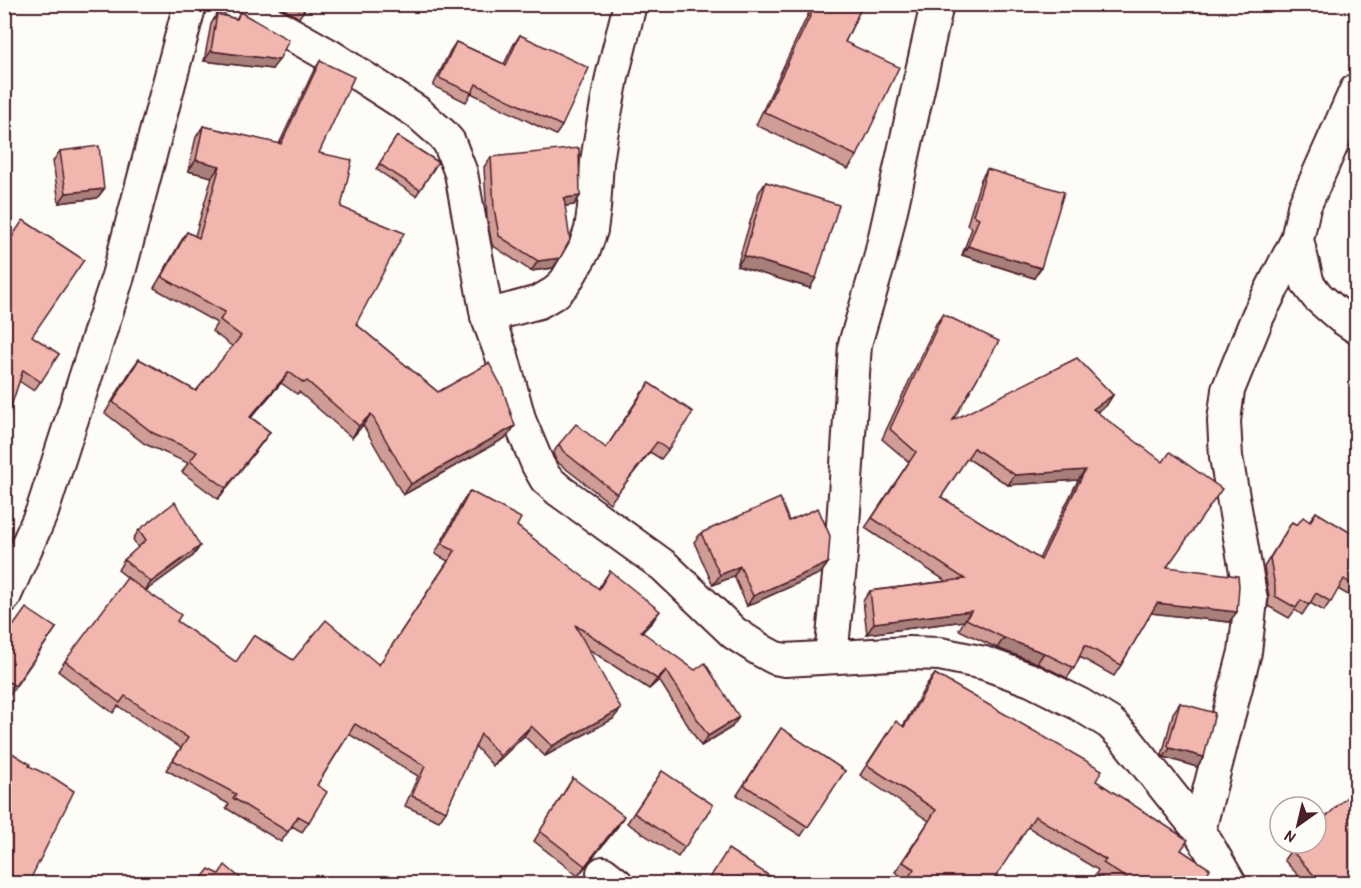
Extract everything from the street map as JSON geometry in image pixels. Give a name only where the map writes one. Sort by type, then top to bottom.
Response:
[{"type":"street","points":[[4,597],[42,512],[114,287],[190,4]]},
{"type":"street","points":[[238,4],[330,56],[417,112],[449,142],[461,173],[487,316],[502,356],[520,422],[537,465],[546,479],[664,566],[734,633],[775,658],[785,660],[908,653],[940,654],[984,663],[1031,680],[1079,704],[1110,723],[1126,739],[1199,830],[1230,884]]},
{"type":"street","points":[[487,316],[539,302],[556,292],[566,281],[584,250],[591,230],[597,162],[610,89],[630,4]]},
{"type":"street","points":[[831,657],[841,555],[855,344],[880,259],[937,4]]},
{"type":"street","points":[[1199,830],[1245,652],[1251,600],[1226,457],[1224,421],[1228,390],[1258,316],[1297,240],[1304,207],[1356,90]]},
{"type":"street","points":[[1297,240],[1308,284],[1318,297],[1356,327]]},
{"type":"building","points":[[816,4],[863,4],[845,42],[899,67],[857,156],[764,112]]},
{"type":"building","points":[[240,12],[289,40],[279,60],[211,51],[217,14],[237,19]]},
{"type":"building","points":[[520,35],[589,68],[562,126],[476,84],[472,93],[439,78],[456,42],[506,65]]},
{"type":"building","points":[[320,61],[354,77],[319,153],[352,160],[341,207],[404,233],[356,324],[438,392],[489,363],[502,387],[515,426],[411,484],[371,414],[359,426],[307,381],[304,383],[289,372],[250,417],[270,432],[226,488],[190,461],[197,452],[153,433],[113,402],[139,359],[196,391],[241,336],[220,320],[225,312],[162,277],[187,232],[199,238],[220,166],[196,160],[203,126],[281,144]]},
{"type":"building","points":[[397,136],[438,162],[420,190],[379,164]]},
{"type":"building","points":[[99,146],[104,189],[66,193],[60,151]]},
{"type":"building","points":[[579,148],[580,196],[564,198],[570,240],[560,258],[538,261],[499,236],[494,208],[491,157]]},
{"type":"building","points":[[987,169],[1064,192],[1041,268],[968,246],[979,218],[973,215]]},
{"type":"building","points":[[766,182],[839,205],[816,278],[744,256]]},
{"type":"building","points":[[23,220],[84,260],[32,336],[59,354],[41,382],[23,370],[4,428],[4,249]]},
{"type":"building","points":[[943,314],[999,341],[953,420],[1077,358],[1113,395],[1093,409],[1163,462],[1170,452],[1222,489],[1167,567],[1238,576],[1237,612],[1157,603],[1121,665],[1085,645],[1074,668],[966,619],[971,611],[874,623],[870,591],[965,579],[872,518],[916,452],[890,429]],"holes":[[[974,448],[1015,475],[1085,470],[1041,560],[941,497]]]},
{"type":"building","points":[[649,383],[693,412],[668,450],[657,442],[617,494],[563,451],[559,444],[576,424],[606,448]]},
{"type":"building","points":[[470,491],[521,518],[517,526],[599,589],[610,571],[660,611],[641,631],[695,670],[705,663],[739,717],[708,736],[666,670],[657,679],[575,625],[621,709],[552,746],[531,726],[500,756],[481,734],[446,811],[412,796],[425,766],[355,724],[317,785],[327,792],[309,822],[298,816],[288,832],[233,798],[236,794],[173,760],[188,738],[125,696],[120,703],[65,661],[127,578],[181,615],[177,621],[236,662],[254,635],[293,660],[326,620],[379,665],[455,551],[442,544]]},
{"type":"building","points":[[780,498],[789,521],[818,508],[830,536],[828,563],[753,596],[740,566],[720,575],[701,533]]},
{"type":"building","points":[[175,502],[200,546],[151,582],[124,560],[146,540],[139,530]]},
{"type":"building","points":[[1316,512],[1356,536],[1356,582],[1354,586],[1344,579],[1331,602],[1316,593],[1309,605],[1301,600],[1296,608],[1275,596],[1270,558],[1292,522],[1297,525],[1303,517],[1310,522]]},
{"type":"building","points":[[26,608],[56,628],[15,686],[4,679],[4,639]]},
{"type":"building","points":[[935,674],[1102,770],[1096,781],[1188,840],[1181,850],[1210,869],[1201,884],[1135,884],[1103,863],[1106,860],[1035,816],[991,884],[904,884],[914,869],[903,862],[936,810],[867,765],[896,721],[904,727]]},
{"type":"building","points":[[1180,703],[1215,713],[1204,757],[1170,748],[1168,745]]},
{"type":"building","points":[[781,728],[845,771],[808,827],[744,785]]},
{"type":"building","points":[[4,748],[30,764],[29,766],[74,791],[31,878],[58,884],[4,884],[4,849],[8,842],[4,840]]},
{"type":"building","points":[[662,771],[713,805],[685,847],[634,813]]},
{"type":"building","points":[[573,778],[624,816],[585,866],[540,831]]},
{"type":"building","points":[[1350,794],[1356,800],[1356,880],[1353,884],[1322,884],[1296,855],[1328,855],[1328,815]]},
{"type":"building","points":[[728,849],[782,884],[706,884]]},
{"type":"building","points":[[225,865],[247,884],[197,884],[209,869],[219,874]]}]
